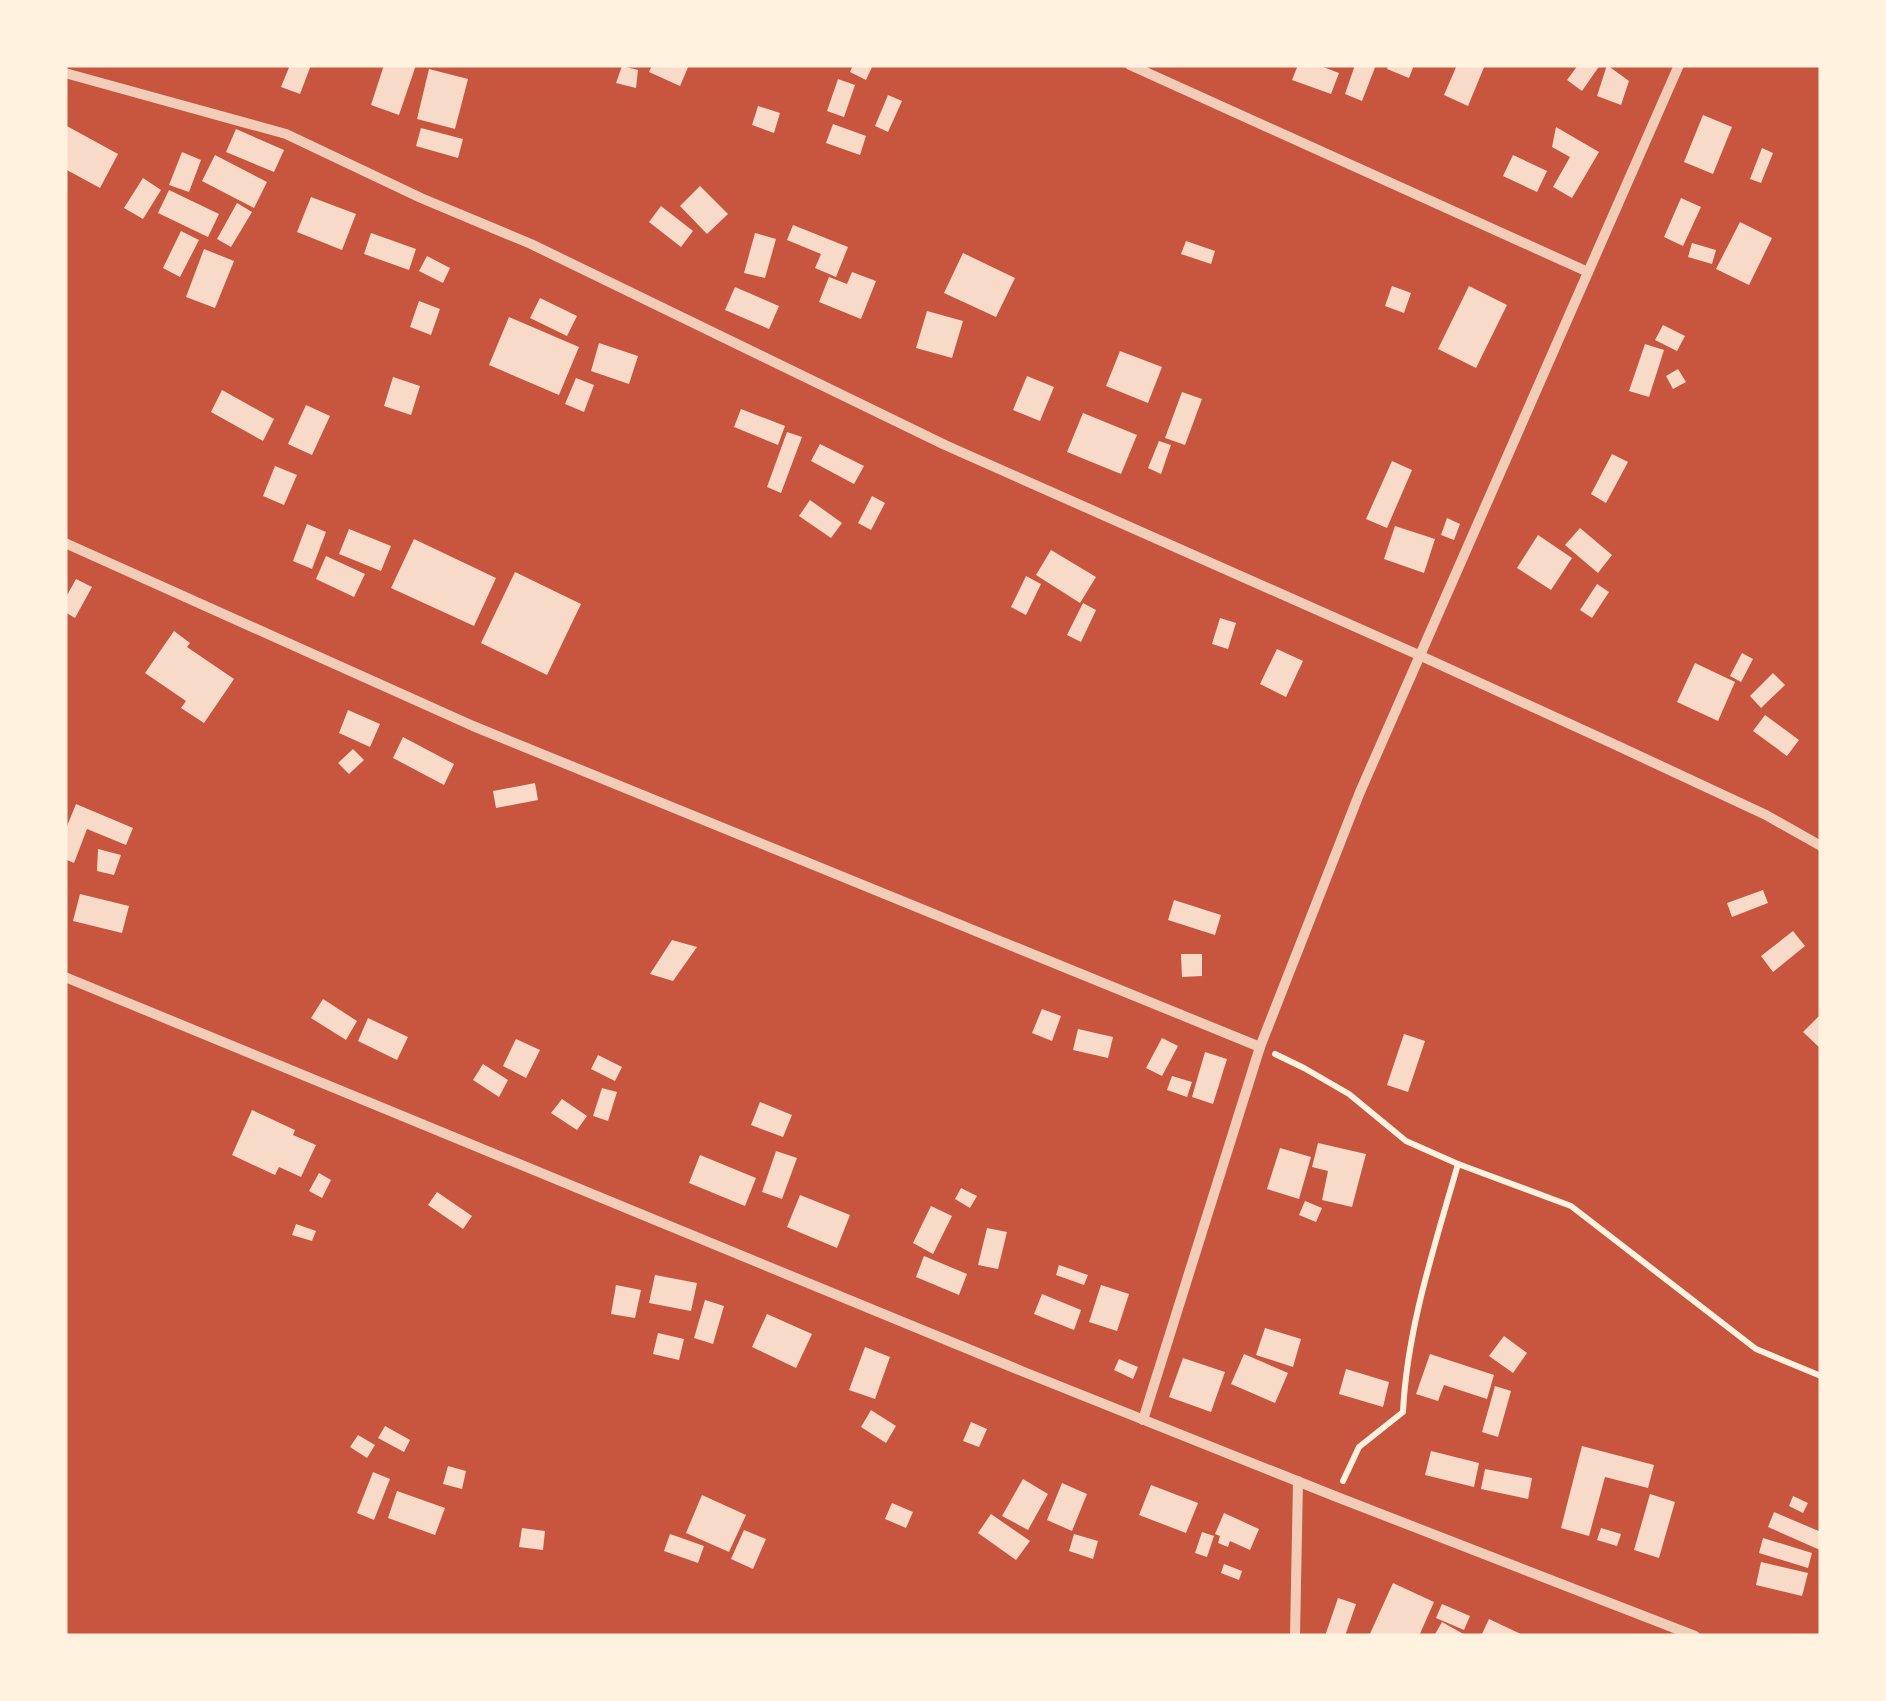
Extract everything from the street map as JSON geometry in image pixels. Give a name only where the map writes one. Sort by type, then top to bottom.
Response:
[{"type":"street","points":[[1130,65],[1588,272]]},
{"type":"street","points":[[1143,1420],[1260,1047],[1360,792],[1678,65]]},
{"type":"street","points":[[65,73],[286,134],[531,244],[945,445],[1421,656],[1766,815],[1821,846]]},
{"type":"street","points":[[65,544],[472,726],[1260,1047]]},
{"type":"street","points":[[65,977],[1143,1420],[1695,1636]]},
{"type":"street","points":[[1294,1636],[1298,1481]]},
{"type":"path","points":[[1260,1047],[1350,1094],[1406,1141],[1571,1206],[1756,1349],[1821,1376]]},
{"type":"path","points":[[1337,1497],[1359,1448],[1403,1412],[1405,1370],[1458,1164]]},
{"type":"building","points":[[290,65],[311,65],[300,94],[281,87]]},
{"type":"building","points":[[384,65],[416,65],[399,115],[371,105]]},
{"type":"building","points":[[652,65],[689,65],[680,86],[649,72]]},
{"type":"building","points":[[853,65],[873,65],[866,80],[850,72]]},
{"type":"building","points":[[1298,65],[1318,65],[1339,73],[1331,94],[1292,80]]},
{"type":"building","points":[[1355,65],[1376,65],[1362,101],[1345,94]]},
{"type":"building","points":[[1389,65],[1414,65],[1409,78],[1387,69]]},
{"type":"building","points":[[1457,65],[1485,65],[1468,106],[1444,95]]},
{"type":"building","points":[[1578,65],[1600,65],[1582,91],[1567,80]]},
{"type":"building","points":[[1607,65],[1629,81],[1621,105],[1597,96]]},
{"type":"building","points":[[622,66],[638,70],[636,88],[616,83]]},
{"type":"building","points":[[429,69],[468,79],[455,129],[417,119]]},
{"type":"building","points":[[838,79],[855,85],[844,117],[827,111]]},
{"type":"building","points":[[888,95],[902,101],[888,132],[875,126]]},
{"type":"building","points":[[758,106],[780,113],[774,133],[752,125]]},
{"type":"building","points":[[1703,115],[1732,127],[1713,174],[1684,162]]},
{"type":"building","points":[[833,124],[866,136],[860,155],[826,143]]},
{"type":"building","points":[[65,125],[118,154],[100,188],[65,169]]},
{"type":"building","points":[[1556,127],[1599,152],[1572,198],[1553,187],[1570,157],[1552,147]]},
{"type":"building","points":[[421,128],[463,139],[458,158],[416,146]]},
{"type":"building","points":[[236,129],[284,150],[274,172],[226,152]]},
{"type":"building","points":[[1762,148],[1773,153],[1761,183],[1750,179]]},
{"type":"building","points":[[182,152],[201,160],[189,192],[169,185]]},
{"type":"building","points":[[215,155],[267,182],[254,208],[202,181]]},
{"type":"building","points":[[1513,155],[1547,171],[1537,192],[1503,176]]},
{"type":"building","points":[[143,178],[161,190],[143,219],[124,208]]},
{"type":"building","points":[[700,186],[728,214],[707,234],[680,206]]},
{"type":"building","points":[[169,190],[219,214],[208,237],[158,213]]},
{"type":"building","points":[[311,197],[356,214],[342,250],[297,232]]},
{"type":"building","points":[[1681,198],[1701,207],[1683,246],[1664,237]]},
{"type":"building","points":[[237,203],[252,212],[231,247],[217,239]]},
{"type":"building","points":[[661,206],[693,231],[681,247],[649,222]]},
{"type":"building","points":[[1740,222],[1772,238],[1749,285],[1716,269]]},
{"type":"building","points":[[793,225],[848,247],[836,277],[815,268],[821,254],[787,240]]},
{"type":"building","points":[[181,231],[199,240],[180,277],[163,268]]},
{"type":"building","points":[[371,233],[416,249],[409,270],[364,254]]},
{"type":"building","points":[[755,233],[776,239],[765,278],[744,273]]},
{"type":"building","points":[[1186,241],[1215,251],[1211,264],[1181,254]]},
{"type":"building","points":[[1692,243],[1716,250],[1712,264],[1688,257]]},
{"type":"building","points":[[204,249],[234,261],[215,308],[186,297]]},
{"type":"building","points":[[963,253],[1015,278],[996,317],[944,293]]},
{"type":"building","points":[[427,256],[450,268],[443,283],[419,271]]},
{"type":"building","points":[[852,272],[876,281],[861,319],[819,302],[829,277],[847,284]]},
{"type":"building","points":[[1392,286],[1411,293],[1404,313],[1385,306]]},
{"type":"building","points":[[1469,286],[1507,305],[1476,368],[1438,349]]},
{"type":"building","points":[[735,287],[779,306],[769,329],[725,310]]},
{"type":"building","points":[[540,298],[577,316],[567,336],[530,318]]},
{"type":"building","points":[[419,301],[440,309],[431,335],[410,327]]},
{"type":"building","points":[[927,311],[963,321],[952,358],[916,348]]},
{"type":"building","points":[[509,317],[579,347],[559,395],[489,365]]},
{"type":"building","points":[[1663,325],[1685,336],[1677,351],[1655,340]]},
{"type":"building","points":[[599,343],[638,356],[629,384],[591,371]]},
{"type":"building","points":[[1645,344],[1664,350],[1649,397],[1629,391]]},
{"type":"building","points":[[1120,351],[1162,367],[1148,403],[1106,386]]},
{"type":"building","points":[[1678,369],[1686,382],[1673,389],[1666,376]]},
{"type":"building","points":[[1027,376],[1054,387],[1040,421],[1013,410]]},
{"type":"building","points":[[393,377],[420,386],[411,415],[384,406]]},
{"type":"building","points":[[576,378],[594,385],[584,412],[565,404]]},
{"type":"building","points":[[222,390],[274,419],[263,441],[211,412]]},
{"type":"building","points":[[1182,392],[1202,399],[1185,445],[1165,438]]},
{"type":"building","points":[[306,405],[330,416],[312,455],[288,444]]},
{"type":"building","points":[[741,409],[785,426],[778,445],[734,427]]},
{"type":"building","points":[[1083,413],[1137,435],[1121,474],[1067,452]]},
{"type":"building","points":[[787,432],[802,437],[781,493],[767,487]]},
{"type":"building","points":[[1159,441],[1171,445],[1161,474],[1148,468]]},
{"type":"building","points":[[820,444],[864,466],[854,484],[811,461]]},
{"type":"building","points":[[1612,454],[1628,462],[1606,503],[1591,494]]},
{"type":"building","points":[[1392,461],[1412,470],[1387,528],[1366,519]]},
{"type":"building","points":[[275,466],[297,475],[284,505],[263,496]]},
{"type":"building","points":[[872,496],[885,503],[871,530],[858,523]]},
{"type":"building","points":[[810,500],[842,523],[831,538],[799,516]]},
{"type":"building","points":[[1447,518],[1460,524],[1454,540],[1441,535]]},
{"type":"building","points":[[307,524],[326,532],[312,569],[293,561]]},
{"type":"building","points":[[1395,526],[1435,539],[1424,573],[1384,559]]},
{"type":"building","points":[[1580,528],[1612,555],[1598,573],[1565,545]]},
{"type":"building","points":[[349,529],[391,546],[381,571],[339,554]]},
{"type":"building","points":[[1538,535],[1572,558],[1551,590],[1517,568]]},
{"type":"building","points":[[414,539],[496,578],[474,626],[391,588]]},
{"type":"building","points":[[1051,550],[1096,577],[1080,603],[1036,575]]},
{"type":"building","points":[[326,556],[365,574],[354,597],[316,579]]},
{"type":"building","points":[[515,572],[581,604],[547,675],[481,643]]},
{"type":"building","points":[[1026,576],[1041,584],[1026,615],[1011,607]]},
{"type":"building","points":[[76,579],[92,587],[75,618],[65,612],[65,599]]},
{"type":"building","points":[[1597,584],[1609,592],[1592,618],[1580,610]]},
{"type":"building","points":[[1083,603],[1096,610],[1081,642],[1067,635]]},
{"type":"building","points":[[1220,618],[1236,623],[1228,649],[1212,644]]},
{"type":"building","points":[[174,631],[190,643],[187,647],[234,679],[204,723],[181,708],[186,701],[145,673]]},
{"type":"building","points":[[1277,649],[1303,661],[1286,697],[1260,684]]},
{"type":"building","points":[[1742,653],[1753,659],[1741,682],[1730,676]]},
{"type":"building","points":[[1695,663],[1735,682],[1718,721],[1677,702]]},
{"type":"building","points":[[1773,673],[1785,685],[1761,708],[1750,696]]},
{"type":"building","points":[[348,710],[380,724],[370,747],[339,733]]},
{"type":"building","points":[[1765,715],[1799,740],[1787,756],[1753,731]]},
{"type":"building","points":[[403,737],[454,764],[444,785],[393,758]]},
{"type":"building","points":[[353,749],[364,760],[349,774],[338,763]]},
{"type":"building","points":[[535,783],[538,800],[496,808],[493,791]]},
{"type":"building","points":[[76,804],[133,828],[126,845],[87,829],[74,863],[65,859],[65,831]]},
{"type":"building","points":[[98,849],[121,855],[114,875],[97,871]]},
{"type":"building","points":[[1763,890],[1768,903],[1732,917],[1727,903]]},
{"type":"building","points":[[80,894],[129,906],[122,933],[73,921]]},
{"type":"building","points":[[1174,900],[1221,915],[1215,935],[1168,920]]},
{"type":"building","points":[[1793,931],[1805,946],[1773,972],[1761,956]]},
{"type":"building","points":[[672,940],[697,947],[673,981],[650,974]]},
{"type":"building","points":[[1181,954],[1202,954],[1202,976],[1182,977]]},
{"type":"building","points":[[323,999],[357,1021],[346,1040],[311,1018]]},
{"type":"building","points":[[1042,1009],[1061,1016],[1052,1041],[1032,1033]]},
{"type":"building","points":[[1821,1014],[1821,1049],[1803,1032]]},
{"type":"building","points":[[368,1018],[408,1037],[397,1060],[358,1041]]},
{"type":"building","points":[[1078,1029],[1113,1037],[1108,1058],[1073,1050]]},
{"type":"building","points":[[1404,1034],[1425,1041],[1408,1092],[1387,1085]]},
{"type":"building","points":[[1162,1038],[1178,1046],[1162,1076],[1146,1068]]},
{"type":"building","points":[[516,1039],[540,1050],[526,1078],[503,1066]]},
{"type":"building","points":[[1205,1052],[1227,1059],[1213,1104],[1192,1097]]},
{"type":"building","points":[[598,1055],[622,1067],[615,1081],[591,1069]]},
{"type":"building","points":[[483,1064],[508,1080],[499,1097],[473,1080]]},
{"type":"building","points":[[1172,1076],[1192,1082],[1187,1097],[1167,1090]]},
{"type":"building","points":[[602,1088],[617,1092],[608,1121],[593,1116]]},
{"type":"building","points":[[562,1099],[587,1116],[577,1130],[551,1113]]},
{"type":"building","points":[[760,1102],[792,1115],[783,1137],[751,1125]]},
{"type":"building","points":[[252,1110],[295,1130],[293,1135],[316,1145],[301,1177],[279,1167],[275,1175],[232,1155]]},
{"type":"building","points":[[1318,1143],[1366,1154],[1352,1207],[1322,1200],[1328,1171],[1312,1167]]},
{"type":"building","points":[[1280,1148],[1311,1157],[1299,1199],[1267,1189]]},
{"type":"building","points":[[776,1151],[797,1158],[782,1199],[762,1192]]},
{"type":"building","points":[[700,1155],[756,1178],[745,1206],[689,1183]]},
{"type":"building","points":[[319,1173],[331,1180],[322,1198],[309,1191]]},
{"type":"building","points":[[961,1188],[977,1196],[970,1208],[955,1199]]},
{"type":"building","points":[[437,1192],[472,1216],[463,1229],[428,1205]]},
{"type":"building","points":[[800,1195],[850,1215],[837,1248],[787,1227]]},
{"type":"building","points":[[1305,1201],[1322,1208],[1316,1222],[1299,1215]]},
{"type":"building","points":[[931,1206],[952,1216],[933,1254],[913,1243]]},
{"type":"building","points":[[296,1224],[316,1231],[312,1241],[292,1235]]},
{"type":"building","points":[[987,1228],[1007,1232],[998,1269],[978,1265]]},
{"type":"building","points":[[924,1256],[967,1274],[959,1295],[916,1277]]},
{"type":"building","points":[[1059,1265],[1088,1275],[1084,1285],[1056,1275]]},
{"type":"building","points":[[655,1275],[697,1283],[691,1311],[649,1303]]},
{"type":"building","points":[[616,1285],[641,1290],[635,1318],[611,1314]]},
{"type":"building","points":[[1101,1285],[1129,1294],[1117,1331],[1089,1322]]},
{"type":"building","points":[[1042,1294],[1081,1310],[1074,1330],[1034,1314]]},
{"type":"building","points":[[705,1300],[724,1306],[713,1344],[694,1338]]},
{"type":"building","points":[[767,1314],[812,1334],[796,1368],[752,1347]]},
{"type":"building","points":[[1265,1328],[1301,1339],[1293,1367],[1256,1355]]},
{"type":"building","points":[[658,1333],[684,1339],[679,1360],[653,1354]]},
{"type":"building","points":[[1504,1336],[1527,1353],[1513,1373],[1489,1356]]},
{"type":"building","points":[[865,1347],[890,1357],[875,1399],[849,1390]]},
{"type":"building","points":[[1244,1354],[1288,1373],[1275,1403],[1231,1384]]},
{"type":"building","points":[[1430,1354],[1494,1375],[1487,1399],[1444,1385],[1438,1401],[1416,1394]]},
{"type":"building","points":[[1183,1358],[1225,1372],[1211,1412],[1169,1397]]},
{"type":"building","points":[[1119,1359],[1138,1367],[1133,1379],[1114,1370]]},
{"type":"building","points":[[1346,1369],[1389,1382],[1383,1407],[1339,1394]]},
{"type":"building","points":[[1495,1386],[1511,1391],[1498,1437],[1482,1432]]},
{"type":"building","points":[[871,1410],[896,1426],[886,1443],[861,1427]]},
{"type":"building","points":[[971,1422],[987,1429],[979,1447],[963,1441]]},
{"type":"building","points":[[385,1426],[410,1440],[404,1452],[378,1438]]},
{"type":"building","points":[[358,1435],[375,1445],[367,1458],[350,1447]]},
{"type":"building","points":[[1582,1446],[1654,1465],[1648,1488],[1605,1477],[1589,1536],[1561,1528]]},
{"type":"building","points":[[1431,1451],[1479,1463],[1474,1487],[1425,1475]]},
{"type":"building","points":[[448,1466],[466,1471],[462,1489],[443,1484]]},
{"type":"building","points":[[1485,1469],[1532,1478],[1528,1499],[1481,1489]]},
{"type":"building","points":[[373,1472],[390,1479],[374,1520],[357,1513]]},
{"type":"building","points":[[1023,1479],[1048,1494],[1028,1530],[1002,1516]]},
{"type":"building","points":[[1062,1483],[1087,1494],[1072,1531],[1047,1520]]},
{"type":"building","points":[[1151,1485],[1198,1503],[1186,1533],[1139,1515]]},
{"type":"building","points":[[397,1491],[445,1508],[435,1535],[388,1518]]},
{"type":"building","points":[[1650,1494],[1675,1502],[1659,1558],[1634,1550]]},
{"type":"building","points":[[702,1495],[746,1515],[729,1552],[686,1533]]},
{"type":"building","points":[[1793,1496],[1808,1503],[1803,1513],[1789,1506]]},
{"type":"building","points":[[892,1503],[913,1512],[906,1528],[885,1519]]},
{"type":"building","points":[[1774,1512],[1821,1532],[1820,1550],[1768,1527]]},
{"type":"building","points":[[1224,1513],[1259,1529],[1250,1550],[1230,1541],[1228,1547],[1218,1543],[1220,1536],[1215,1534]]},
{"type":"building","points":[[991,1514],[1030,1541],[1016,1560],[978,1533]]},
{"type":"building","points":[[522,1528],[545,1531],[543,1550],[519,1547]]},
{"type":"building","points":[[1601,1528],[1621,1534],[1617,1546],[1597,1540]]},
{"type":"building","points":[[744,1530],[766,1539],[753,1569],[731,1559]]},
{"type":"building","points":[[1202,1532],[1214,1536],[1207,1557],[1195,1553]]},
{"type":"building","points":[[670,1534],[704,1546],[698,1563],[664,1551]]},
{"type":"building","points":[[1074,1534],[1098,1541],[1093,1559],[1069,1551]]},
{"type":"building","points":[[1763,1538],[1812,1553],[1808,1568],[1759,1553]]},
{"type":"building","points":[[1761,1562],[1808,1573],[1802,1596],[1756,1585]]},
{"type":"building","points":[[1224,1564],[1242,1571],[1239,1580],[1221,1573]]},
{"type":"building","points":[[1393,1583],[1434,1602],[1419,1636],[1369,1636]]},
{"type":"building","points":[[1338,1598],[1356,1604],[1345,1636],[1325,1636]]},
{"type":"building","points":[[1442,1604],[1470,1616],[1464,1630],[1436,1618]]},
{"type":"building","points":[[1489,1619],[1525,1636],[1481,1636]]},
{"type":"building","points":[[1442,1622],[1467,1636],[1434,1636]]}]
